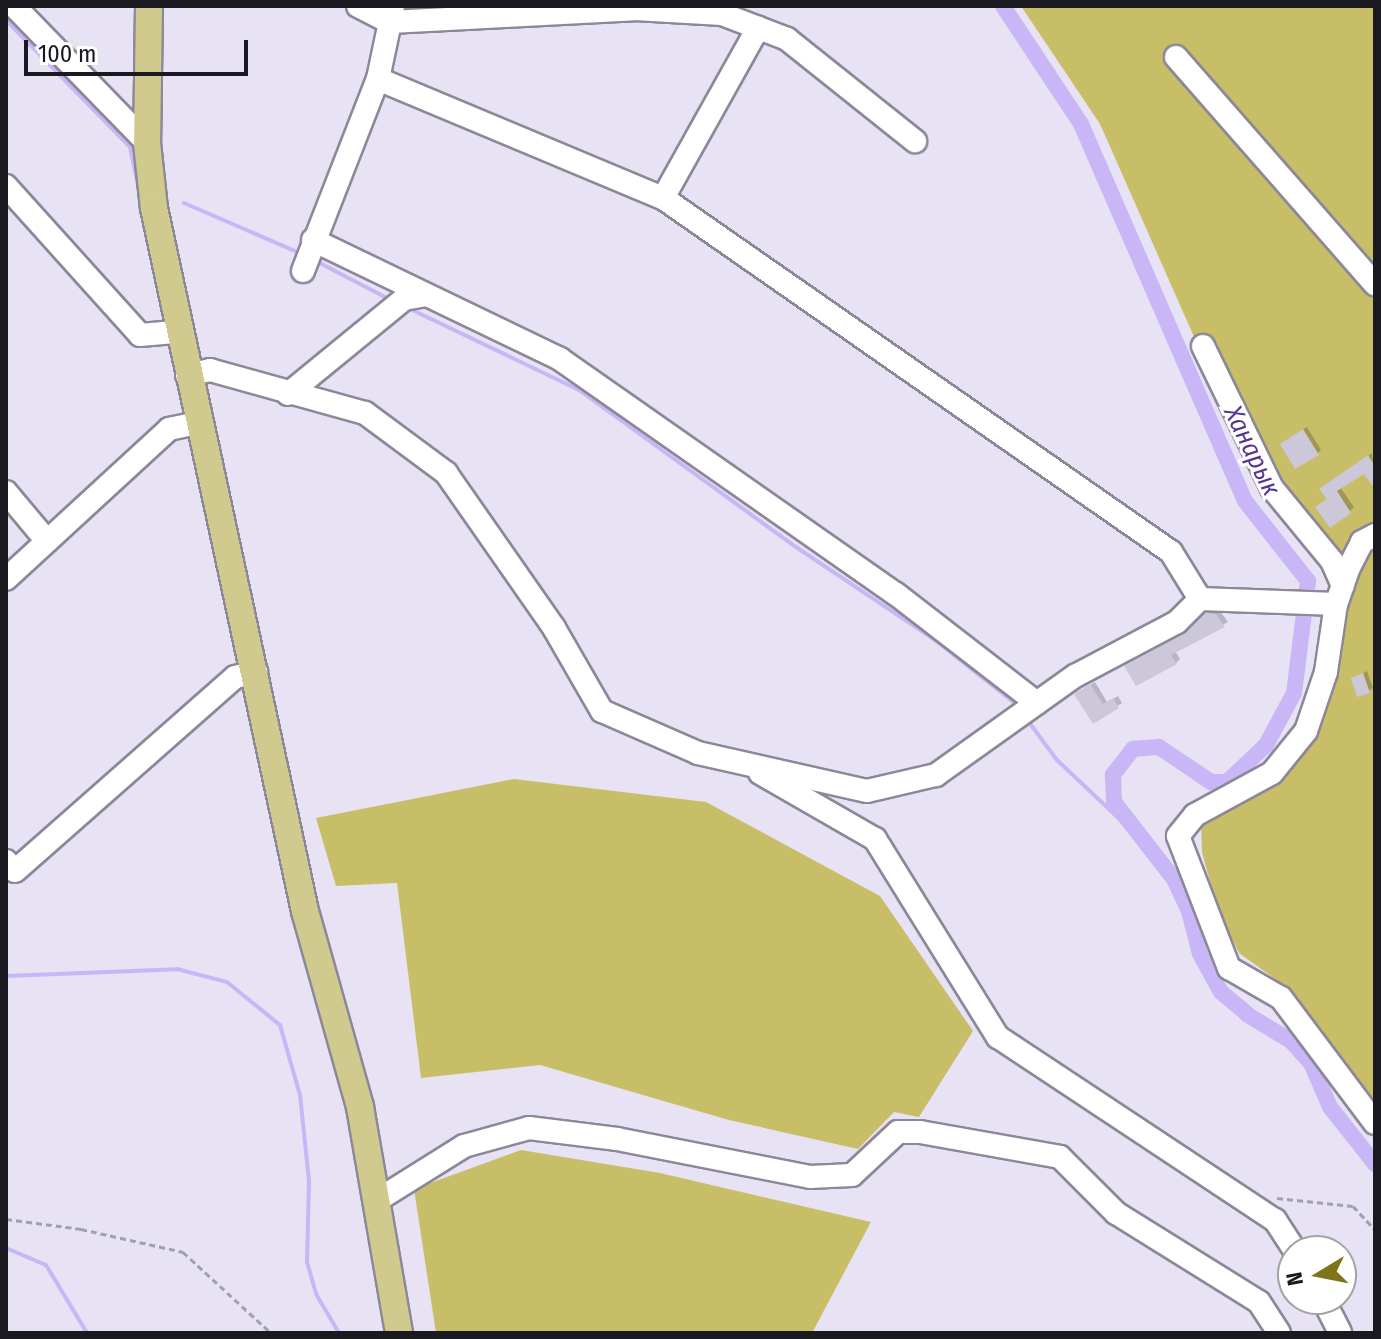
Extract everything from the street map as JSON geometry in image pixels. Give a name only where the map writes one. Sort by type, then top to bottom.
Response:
[{"type":"main road","points":[[149,6],[147,143],[178,332],[256,672],[305,911],[360,1107],[399,1333]]},
{"type":"street","points":[[14,6],[147,143]]},
{"type":"street","points":[[358,6],[392,14],[635,9],[722,14],[787,39],[915,141]]},
{"type":"street","points":[[392,14],[378,79],[307,258],[427,295],[560,359],[896,594],[1037,703]]},
{"type":"street","points":[[663,198],[758,28]]},
{"type":"street","points":[[1176,57],[1375,284]]},
{"type":"street","points":[[378,79],[663,198],[1171,552],[1200,599]]},
{"type":"street","points":[[6,186],[140,335],[178,332]]},
{"type":"street","points":[[288,394],[397,305],[427,295]]},
{"type":"street","points":[[1203,346],[1272,488],[1332,561],[1340,595]]},
{"type":"street","points":[[187,375],[210,370],[365,413],[446,473],[554,628],[602,711],[698,753],[867,791],[936,775],[1075,676],[1177,622],[1200,599],[1293,605],[1340,595]]},
{"type":"street","points":[[6,579],[169,429],[198,423]]},
{"type":"street","points":[[6,492],[47,541]]},
{"type":"street","points":[[1375,535],[1362,542],[1340,595],[1326,672],[1306,731],[1272,773],[1195,815],[1178,836],[1192,883],[1229,968],[1281,998],[1375,1123]]},
{"type":"street","points":[[6,861],[15,871],[235,677],[256,672]]},
{"type":"street","points":[[738,761],[875,839],[998,1037],[1275,1220],[1285,1235]]},
{"type":"street","points":[[376,1201],[464,1146],[529,1128],[617,1139],[810,1177],[852,1175],[898,1132],[920,1132],[1060,1157],[1116,1213],[1259,1302],[1279,1333]]},
{"type":"street","points":[[1331,1315],[1340,1333]]},
{"type":"path","points":[[1268,1198],[1353,1206],[1374,1230]]},
{"type":"path","points":[[6,1219],[81,1229],[183,1252],[271,1333]]},
{"type":"shaded area","points":[[1021,6],[1375,6],[1375,1105],[1293,992],[1239,953],[1217,908],[1202,852],[1201,821],[1308,739],[1335,683],[1325,641],[1330,571],[1263,493],[1100,124]]},
{"type":"shaded area","points":[[514,779],[706,802],[880,896],[973,1031],[919,1117],[894,1112],[858,1149],[729,1120],[540,1065],[421,1078],[397,883],[336,886],[316,818]]},
{"type":"shaded area","points":[[521,1150],[660,1173],[871,1222],[812,1333],[436,1333],[414,1189]]},
{"type":"building","points":[[1303,429],[1319,455],[1295,469],[1280,444]]},
{"type":"building","points":[[1368,455],[1375,466],[1375,489],[1364,474],[1337,491],[1351,513],[1330,528],[1315,507],[1327,499],[1319,489]]},
{"type":"building","points":[[1206,613],[1216,614],[1225,627],[1171,655],[1177,664],[1136,686],[1124,666],[1184,634]]},
{"type":"building","points":[[1363,673],[1370,693],[1357,697],[1351,678]]},
{"type":"building","points":[[1090,684],[1103,704],[1113,698],[1119,708],[1093,724],[1074,694]]},
{"type":"waterway","name":"Ханарык","points":[[1003,6],[1081,124],[1245,501],[1308,581],[1294,693],[1266,745],[1227,782],[1211,782],[1159,747],[1133,749],[1113,775],[1114,802],[1174,879],[1189,911],[1200,954],[1221,992],[1248,1015],[1291,1041],[1311,1063],[1330,1107],[1375,1164]]},
{"type":"waterway","points":[[6,20],[130,147],[140,194]]},
{"type":"waterway","points":[[184,203],[302,254]]},
{"type":"waterway","points":[[314,260],[391,300]]},
{"type":"waterway","points":[[406,307],[579,390],[796,547],[935,640],[1016,704]]},
{"type":"waterway","points":[[1031,725],[1057,760],[1129,828]]},
{"type":"waterway","points":[[6,976],[177,969],[227,982],[280,1025],[300,1095],[309,1181],[307,1262],[316,1294],[339,1333]]},
{"type":"waterway","points":[[6,1248],[46,1265],[87,1333]]}]
